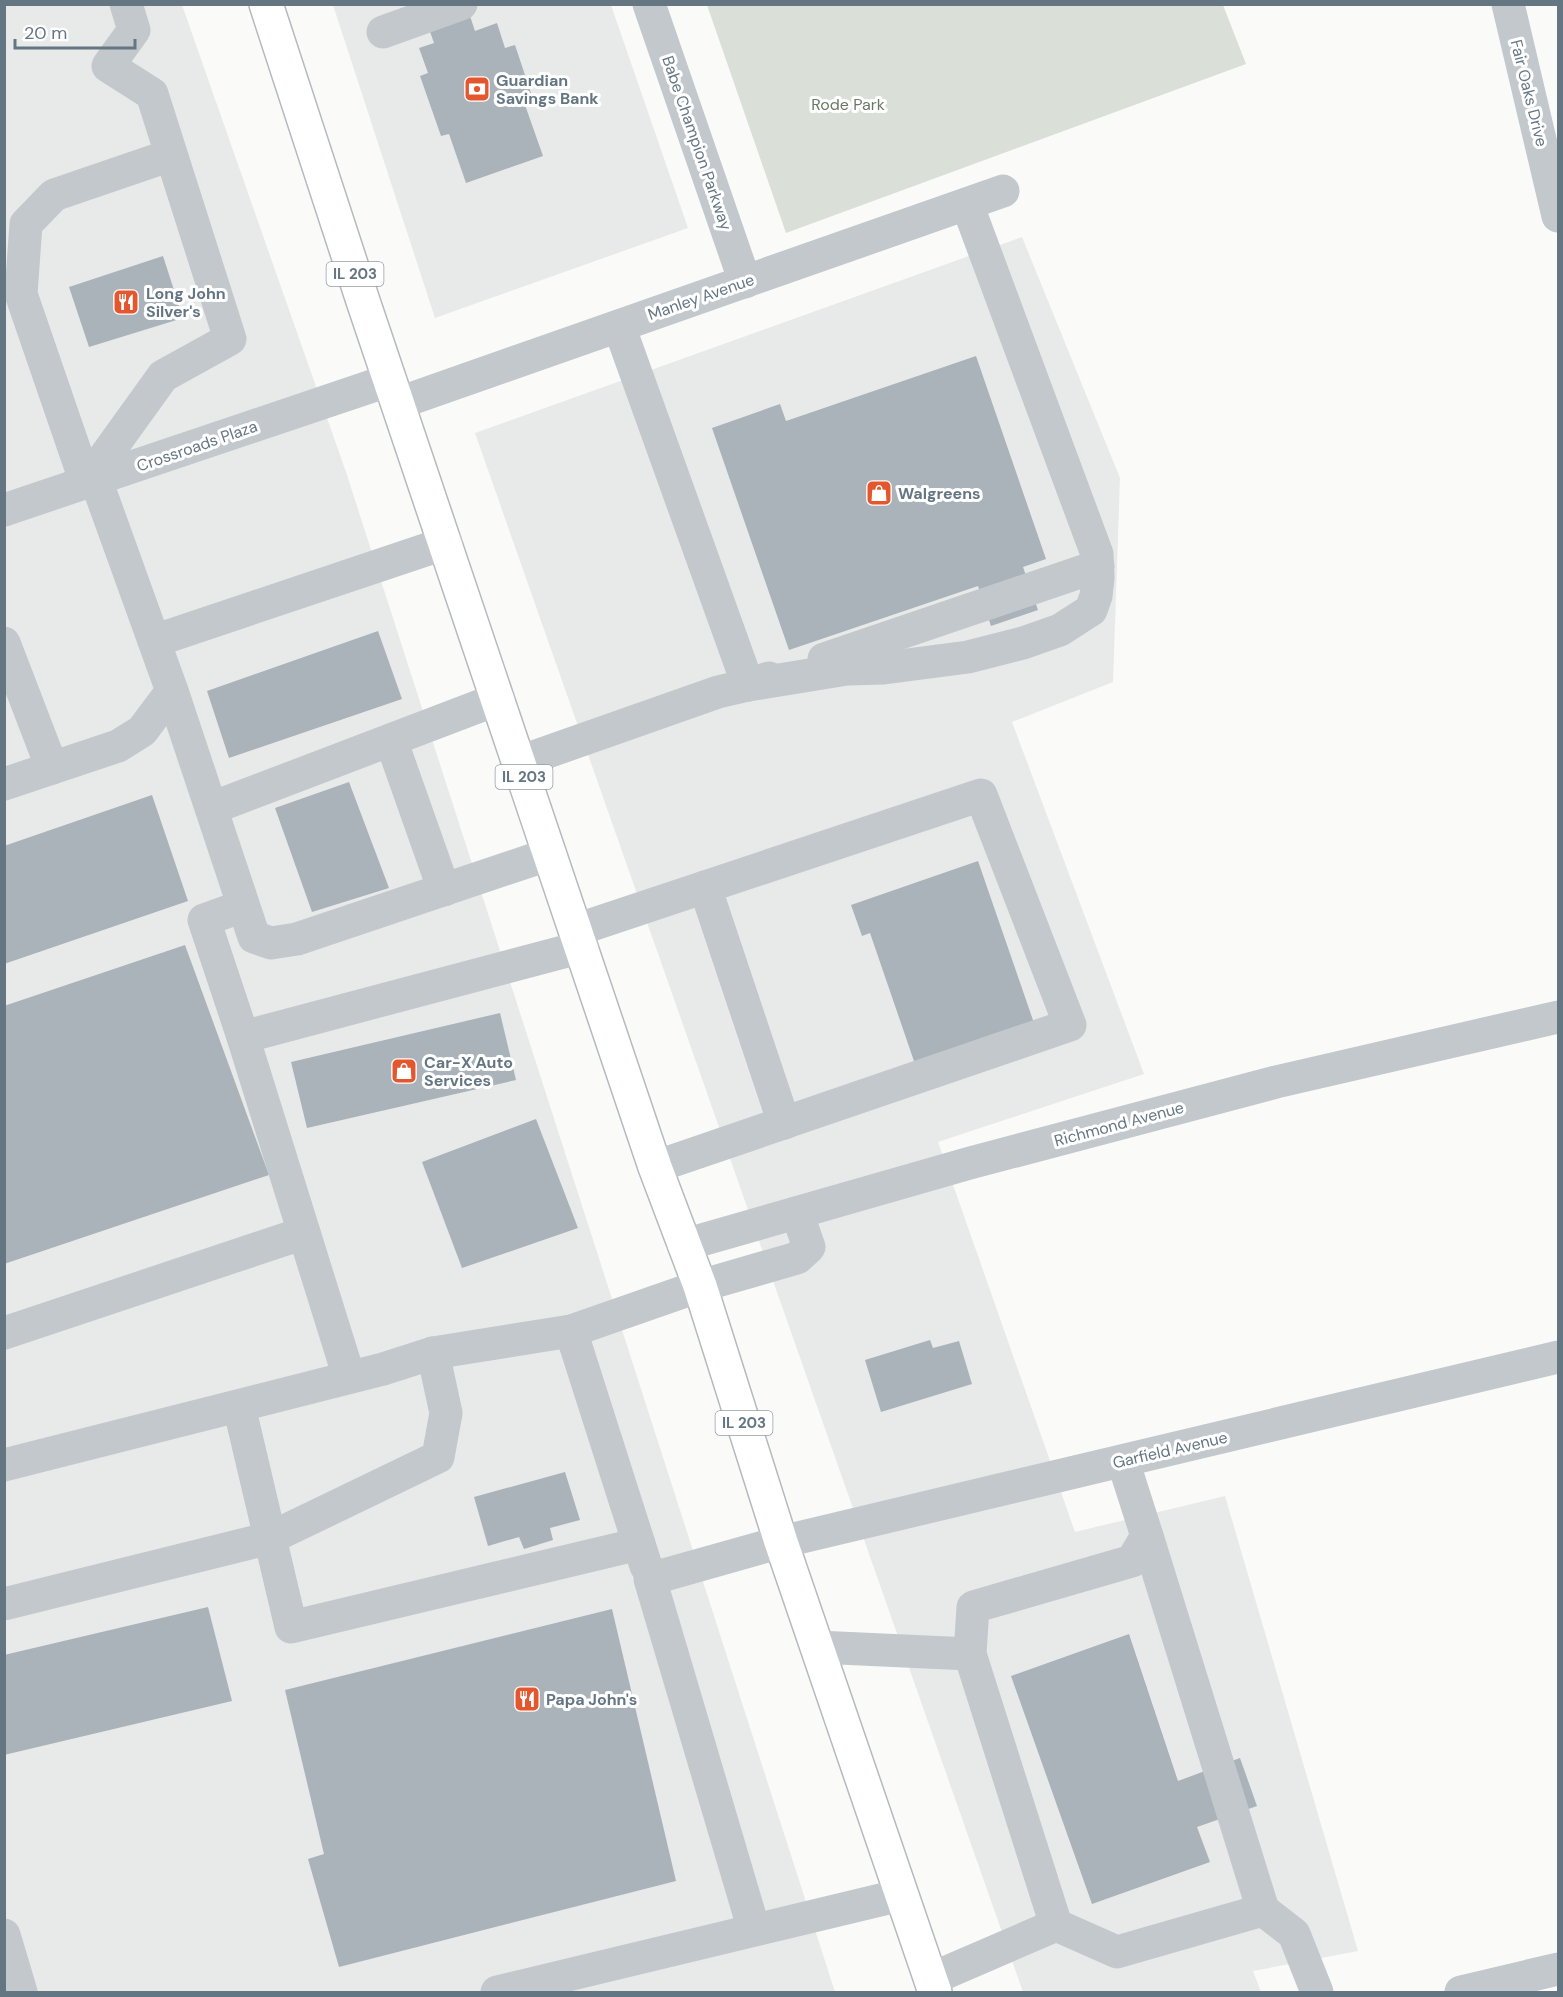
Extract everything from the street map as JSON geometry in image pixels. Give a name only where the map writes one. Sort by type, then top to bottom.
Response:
[{"type":"main road","name":"IL 203","points":[[266,4],[655,1167],[700,1286],[781,1542],[933,1986]]},
{"type":"street","points":[[91,482],[163,376],[230,339],[152,94],[108,66],[134,30],[126,4]]},
{"type":"street","points":[[383,32],[461,4]]},
{"type":"street","name":"Babe Champion Parkway","points":[[649,4],[745,282]]},
{"type":"street","name":"Fair Oaks Drive","points":[[1508,4],[1558,216]]},
{"type":"street","points":[[171,154],[54,195],[15,229],[21,294],[91,482],[154,641],[254,937],[271,942],[297,939],[550,854]]},
{"type":"street","name":"Manley Avenue","points":[[395,392],[619,326],[1003,191]]},
{"type":"street","points":[[519,762],[718,692],[847,669],[884,668],[968,657],[1023,643],[1060,630],[1091,610],[1096,596],[1097,554],[967,204]]},
{"type":"street","points":[[619,326],[748,685]]},
{"type":"street","name":"Crossroads Plaza","points":[[4,510],[395,392]]},
{"type":"street","points":[[154,641],[446,543]]},
{"type":"street","points":[[748,685],[1098,566]]},
{"type":"street","points":[[4,643],[52,768]]},
{"type":"street","points":[[4,784],[118,746],[142,730],[172,691]]},
{"type":"street","points":[[212,808],[498,699]]},
{"type":"street","points":[[391,740],[444,890]]},
{"type":"street","points":[[243,1037],[579,939],[705,887],[981,795],[1070,1025],[655,1167]]},
{"type":"street","points":[[705,887],[783,1123]]},
{"type":"street","points":[[243,906],[204,920],[349,1377]]},
{"type":"street","name":"Richmond Avenue","points":[[684,1245],[970,1163],[1276,1082],[1558,1017]]},
{"type":"street","points":[[4,1465],[239,1406],[433,1353],[571,1331],[700,1286],[804,1254],[809,1247],[797,1213]]},
{"type":"street","points":[[4,1333],[304,1233]]},
{"type":"street","points":[[571,1331],[650,1579],[754,1930]]},
{"type":"street","points":[[4,1604],[270,1538],[438,1456],[446,1413],[433,1353]]},
{"type":"street","name":"Garfield Avenue","points":[[650,1579],[781,1542],[1558,1357]]},
{"type":"street","points":[[239,1406],[291,1627],[639,1544]]},
{"type":"street","points":[[1123,1461],[1263,1910],[1294,1934],[1317,1992]]},
{"type":"street","points":[[1147,1536],[1132,1561],[973,1607],[970,1654],[1056,1925],[1117,1952],[1263,1910]]},
{"type":"street","points":[[817,1647],[970,1654]]},
{"type":"street","points":[[497,1992],[902,1895]]},
{"type":"street","points":[[933,1986],[1056,1925]]},
{"type":"street","points":[[4,1935],[21,1992]]},
{"type":"street","points":[[1461,1992],[1558,1970]]},
{"type":"shaded area","points":[[5,5],[182,5],[346,472],[835,1992],[5,1992]]},
{"type":"shaded area","points":[[333,5],[611,5],[688,228],[435,318]]},
{"type":"shaded area","points":[[1022,237],[1120,478],[1113,682],[1012,722],[1144,1074],[938,1142],[1075,1532],[1225,1496],[1358,1951],[1253,1971],[1261,1992],[1023,1992],[475,433]]},
{"type":"green space","name":"Rode Park","points":[[707,5],[1223,5],[1246,64],[786,233]]},
{"type":"building","name":"Guardian Savings Bank","points":[[466,4],[475,31],[497,23],[505,48],[515,45],[534,102],[525,105],[543,156],[466,183],[449,134],[441,136],[420,76],[428,73],[419,48],[434,43],[421,6]]},
{"type":"building","name":"Long John Silver's","points":[[163,256],[183,318],[89,347],[69,287]]},
{"type":"building","name":"Walgreens","points":[[976,356],[1046,559],[1023,567],[1038,610],[991,626],[978,586],[789,650],[712,428],[780,404],[786,421]]},
{"type":"building","points":[[378,631],[402,699],[229,758],[207,691]]},
{"type":"building","points":[[349,782],[389,888],[312,912],[275,808]]},
{"type":"building","points":[[152,795],[188,901],[4,964],[4,846]]},
{"type":"building","points":[[978,861],[1034,1023],[915,1064],[870,933],[862,936],[851,905]]},
{"type":"building","points":[[185,945],[269,1175],[4,1264],[4,1006]]},
{"type":"building","name":"Car-X Auto Services","points":[[500,1013],[516,1080],[307,1128],[291,1062]]},
{"type":"building","points":[[536,1119],[578,1228],[462,1268],[422,1162]]},
{"type":"building","points":[[930,1340],[933,1348],[959,1341],[972,1384],[881,1412],[865,1360]]},
{"type":"building","points":[[565,1472],[580,1520],[550,1528],[553,1540],[524,1549],[519,1537],[488,1546],[474,1497]]},
{"type":"building","points":[[208,1607],[232,1701],[4,1755],[4,1655]]},
{"type":"building","points":[[612,1609],[676,1881],[339,1967],[308,1859],[324,1854],[285,1690]]},
{"type":"building","points":[[1129,1634],[1178,1781],[1240,1758],[1257,1806],[1197,1827],[1210,1862],[1092,1904],[1011,1676]]},
{"type":"place","name":"Guardian Savings Bank","points":[[477,89]]},
{"type":"place","name":"Long John Silver's","points":[[126,302]]},
{"type":"place","name":"Walgreens","points":[[879,493]]},
{"type":"place","name":"Car-X Auto Services","points":[[404,1071]]},
{"type":"place","name":"Papa John's","points":[[527,1699]]}]
